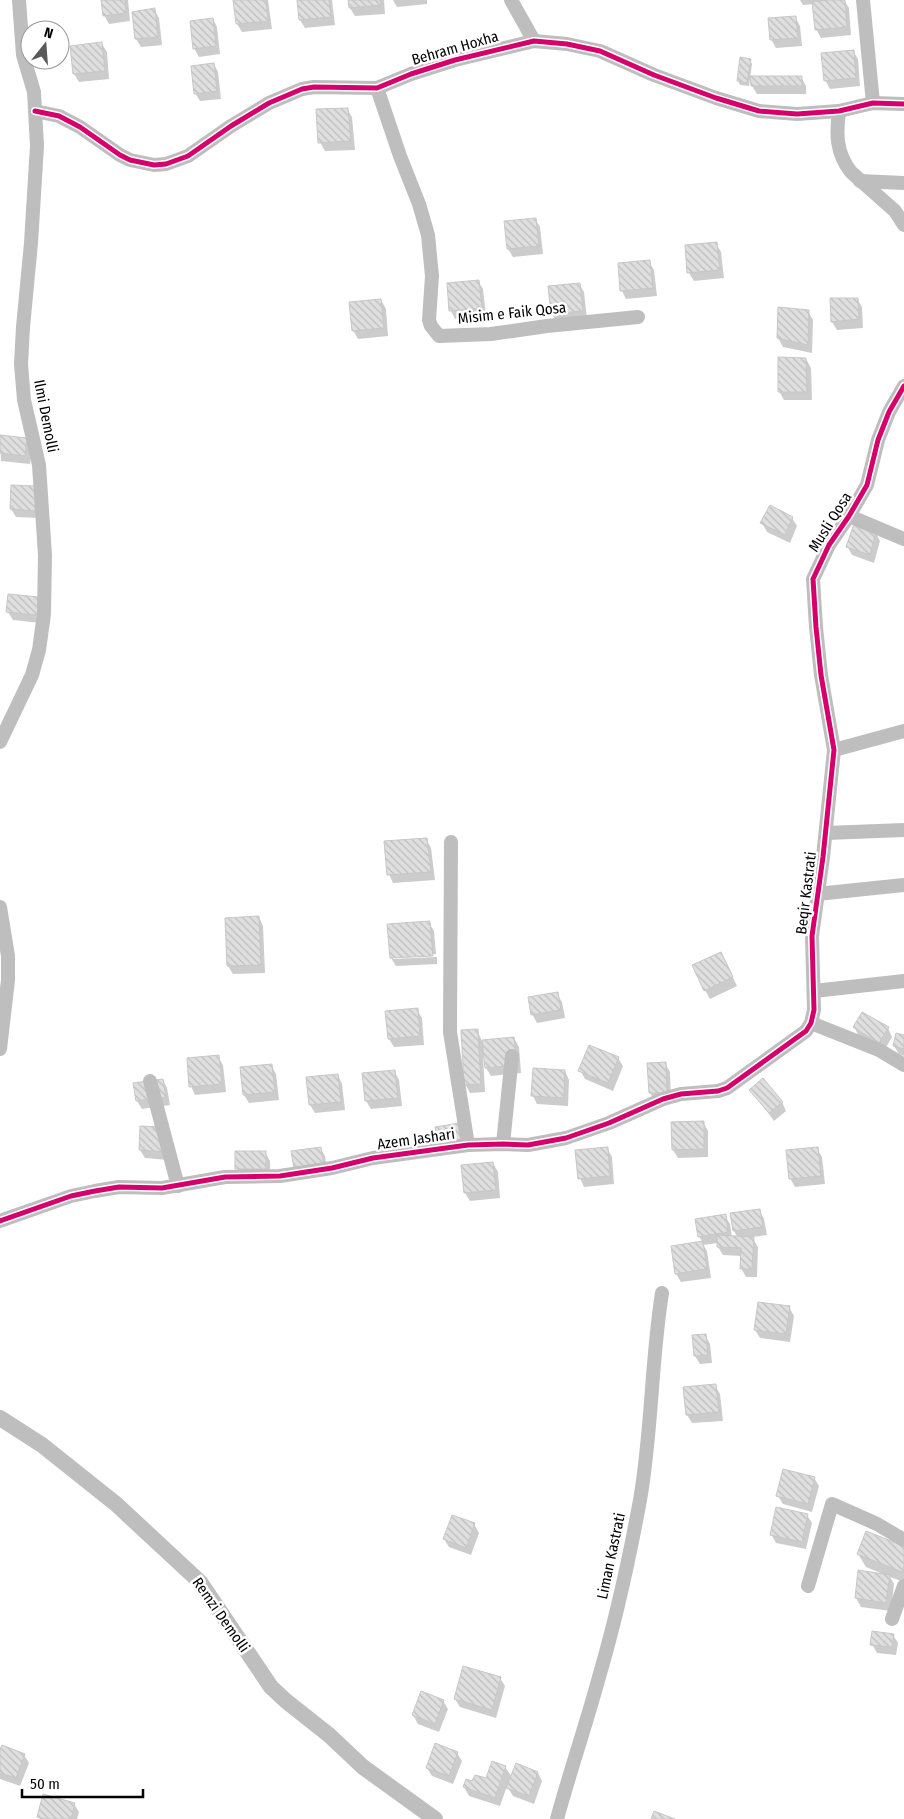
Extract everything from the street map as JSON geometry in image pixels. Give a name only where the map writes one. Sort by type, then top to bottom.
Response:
[{"type":"street","name":"Ilmi Demolli","points":[[0,742],[32,675],[39,650],[44,614],[46,555],[40,465],[24,400],[21,364],[36,172],[34,92],[23,55],[19,0]]},
{"type":"street","points":[[511,0],[534,41]]},
{"type":"street","points":[[863,0],[873,103]]},
{"type":"street","name":"Behram Hoxha","points":[[35,111],[66,119],[130,160],[160,164],[177,161],[188,156],[231,126],[269,103],[302,89],[314,86],[377,88],[411,74],[454,60],[534,41],[567,44],[600,51],[680,85],[759,111],[797,114],[840,111],[873,103],[904,104]]},
{"type":"street","name":"Misim e Faik Qosa","points":[[377,88],[400,156],[419,204],[428,235],[432,276],[429,320],[439,336],[491,334],[547,326],[638,317]]},
{"type":"street","points":[[840,111],[836,132],[839,150],[846,166],[860,181],[895,211],[904,225]]},
{"type":"street","points":[[860,181],[904,183]]},
{"type":"street","name":"Musli Qosa","points":[[833,767],[834,750],[821,675],[813,579],[829,545],[867,485],[878,440],[889,412],[904,386]]},
{"type":"street","points":[[849,516],[904,539]]},
{"type":"street","points":[[834,750],[904,731]]},
{"type":"street","name":"Beqir Kastrati","points":[[811,1023],[814,1010],[812,936],[833,767]]},
{"type":"street","name":"Beqir Kastrati","points":[[826,833],[904,830]]},
{"type":"street","points":[[451,842],[450,1032],[468,1145]]},
{"type":"street","name":"Beqir Kastrati","points":[[817,894],[904,885]]},
{"type":"street","points":[[0,907],[8,956],[8,980],[0,1049]]},
{"type":"street","points":[[814,991],[904,981]]},
{"type":"street","points":[[811,1023],[879,1050],[904,1065]]},
{"type":"street","name":"Azem Jashari","points":[[0,1221],[71,1196],[95,1191],[119,1188],[162,1188],[225,1177],[280,1176],[332,1168],[373,1158],[468,1145],[503,1144],[528,1146],[566,1138],[609,1123],[663,1099],[681,1094],[718,1092],[727,1088],[798,1038],[811,1023]]},
{"type":"street","points":[[503,1144],[512,1056]]},
{"type":"street","points":[[150,1081],[178,1186]]},
{"type":"street","name":"Liman Kastrati","points":[[557,1819],[599,1678],[633,1536],[650,1416],[656,1334],[662,1293]]},
{"type":"street","name":"Remzi Demolli","points":[[0,1418],[50,1451],[116,1504],[146,1531],[200,1582],[271,1687],[329,1735],[363,1767],[434,1819]]},
{"type":"street","points":[[808,1586],[832,1504],[877,1524],[904,1540]]},
{"type":"street","points":[[892,1619],[904,1586]]},
{"type":"building","points":[[101,0],[125,0],[126,13],[103,16]]},
{"type":"building","points":[[233,0],[266,0],[268,21],[236,24]]},
{"type":"building","points":[[297,0],[329,0],[331,17],[299,20]]},
{"type":"building","points":[[348,0],[380,0],[381,5],[349,8]]},
{"type":"building","points":[[845,0],[847,27],[815,30],[812,2]]},
{"type":"building","points":[[155,8],[158,37],[135,39],[132,12]]},
{"type":"building","points":[[796,16],[798,38],[770,40],[768,18]]},
{"type":"building","points":[[213,18],[216,46],[193,49],[190,21]]},
{"type":"building","points":[[102,42],[105,71],[73,74],[70,46]]},
{"type":"building","points":[[854,50],[856,78],[824,81],[821,53]]},
{"type":"building","points":[[740,57],[751,59],[747,83],[737,81]]},
{"type":"building","points":[[214,63],[217,91],[194,94],[191,66]]},
{"type":"building","points":[[750,76],[802,76],[802,86],[751,86]]},
{"type":"building","points":[[348,108],[351,141],[318,143],[316,109]]},
{"type":"building","points":[[536,218],[539,246],[507,249],[504,221]]},
{"type":"building","points":[[717,242],[720,270],[687,273],[685,245]]},
{"type":"building","points":[[650,260],[653,288],[620,291],[618,263]]},
{"type":"building","points":[[479,280],[482,308],[449,311],[447,283]]},
{"type":"building","points":[[580,283],[583,311],[551,314],[548,286]]},
{"type":"building","points":[[830,298],[858,298],[859,319],[831,322]]},
{"type":"building","points":[[381,299],[384,328],[352,331],[349,302]]},
{"type":"building","points":[[778,307],[809,310],[808,345],[777,338]]},
{"type":"building","points":[[778,357],[806,358],[807,392],[778,392]]},
{"type":"building","points":[[0,435],[27,438],[25,456],[0,453]]},
{"type":"building","points":[[11,485],[36,486],[35,511],[10,509]]},
{"type":"building","points":[[770,505],[793,517],[785,535],[760,523]]},
{"type":"building","points":[[854,524],[876,532],[870,555],[846,547]]},
{"type":"building","points":[[8,594],[39,597],[37,615],[6,612]]},
{"type":"building","points":[[427,838],[431,872],[387,875],[384,841]]},
{"type":"building","points":[[259,916],[261,965],[227,966],[225,918]]},
{"type":"building","points":[[430,921],[433,956],[390,958],[387,924]]},
{"type":"building","points":[[721,952],[733,977],[704,991],[692,965]]},
{"type":"building","points":[[558,992],[561,1010],[531,1015],[528,997]]},
{"type":"building","points":[[418,1008],[420,1036],[388,1039],[385,1011]]},
{"type":"building","points":[[862,1012],[889,1027],[879,1043],[853,1027]]},
{"type":"building","points":[[478,1029],[481,1084],[464,1085],[461,1030]]},
{"type":"building","points":[[896,1033],[904,1035],[904,1049],[893,1046]]},
{"type":"building","points":[[514,1037],[517,1065],[485,1068],[482,1040]]},
{"type":"building","points":[[589,1045],[619,1057],[608,1083],[578,1071]]},
{"type":"building","points":[[219,1055],[222,1084],[189,1087],[187,1058]]},
{"type":"building","points":[[666,1062],[667,1093],[649,1093],[647,1063]]},
{"type":"building","points":[[272,1064],[275,1092],[243,1095],[240,1067]]},
{"type":"building","points":[[533,1068],[565,1070],[564,1098],[531,1096]]},
{"type":"building","points":[[395,1070],[398,1098],[365,1101],[362,1073]]},
{"type":"building","points":[[338,1074],[341,1102],[309,1105],[306,1077]]},
{"type":"building","points":[[763,1078],[783,1102],[769,1113],[749,1090]]},
{"type":"building","points":[[163,1079],[166,1097],[136,1101],[133,1083]]},
{"type":"building","points":[[704,1121],[704,1149],[672,1150],[671,1122]]},
{"type":"building","points":[[466,1122],[468,1140],[438,1145],[435,1127]]},
{"type":"building","points":[[140,1126],[165,1127],[164,1152],[139,1150]]},
{"type":"building","points":[[321,1147],[324,1165],[294,1169],[291,1151]]},
{"type":"building","points":[[608,1147],[610,1176],[578,1179],[575,1150]]},
{"type":"building","points":[[818,1147],[821,1176],[789,1179],[786,1150]]},
{"type":"building","points":[[235,1151],[266,1151],[266,1169],[235,1169]]},
{"type":"building","points":[[493,1162],[496,1190],[464,1193],[461,1165]]},
{"type":"building","points":[[760,1209],[763,1227],[733,1231],[730,1213]]},
{"type":"building","points":[[726,1214],[728,1232],[698,1237],[695,1219]]},
{"type":"building","points":[[717,1235],[754,1237],[752,1269],[740,1269],[741,1248],[717,1247]]},
{"type":"building","points":[[703,1241],[707,1269],[675,1274],[671,1246]]},
{"type":"building","points":[[758,1302],[790,1306],[786,1334],[754,1330]]},
{"type":"building","points":[[706,1334],[708,1355],[694,1356],[692,1335]]},
{"type":"building","points":[[716,1384],[719,1412],[686,1415],[683,1387]]},
{"type":"building","points":[[783,1469],[815,1477],[808,1504],[776,1496]]},
{"type":"building","points":[[776,1507],[808,1514],[802,1542],[770,1535]]},
{"type":"building","points":[[452,1515],[475,1523],[466,1548],[443,1539]]},
{"type":"building","points":[[866,1531],[904,1546],[904,1567],[902,1572],[857,1554]]},
{"type":"building","points":[[858,1570],[890,1575],[886,1603],[855,1598]]},
{"type":"building","points":[[872,1631],[894,1634],[892,1647],[870,1645]]},
{"type":"building","points":[[463,1666],[501,1677],[492,1710],[454,1699]]},
{"type":"building","points":[[421,1691],[444,1700],[435,1724],[412,1715]]},
{"type":"building","points":[[435,1743],[458,1752],[449,1776],[426,1768]]},
{"type":"building","points":[[2,1745],[25,1754],[16,1778],[0,1773],[0,1749]]},
{"type":"building","points":[[492,1761],[506,1766],[495,1798],[463,1787],[466,1779],[472,1781],[475,1775],[486,1778]]},
{"type":"building","points":[[516,1763],[538,1772],[529,1796],[506,1788]]},
{"type":"building","points":[[43,1794],[75,1803],[71,1819],[37,1817]]},
{"type":"building","points":[[654,1811],[675,1819],[651,1819]]},
{"type":"cycle path","points":[[35,111],[59,116],[80,127],[130,160],[154,165],[166,164],[188,156],[231,126],[269,103],[302,89],[314,87],[377,88],[411,74],[455,60],[534,41],[567,44],[600,51],[654,75],[716,98],[759,111],[797,114],[839,111],[873,103],[904,104]]},
{"type":"cycle path","points":[[0,1221],[71,1196],[119,1187],[162,1188],[225,1177],[280,1176],[332,1168],[373,1158],[468,1145],[528,1145],[566,1138],[609,1123],[663,1099],[681,1094],[718,1091],[727,1088],[806,1031],[811,1023],[814,1010],[812,936],[823,857],[834,750],[821,675],[813,579],[829,545],[867,485],[878,440],[889,412],[904,386]]}]
